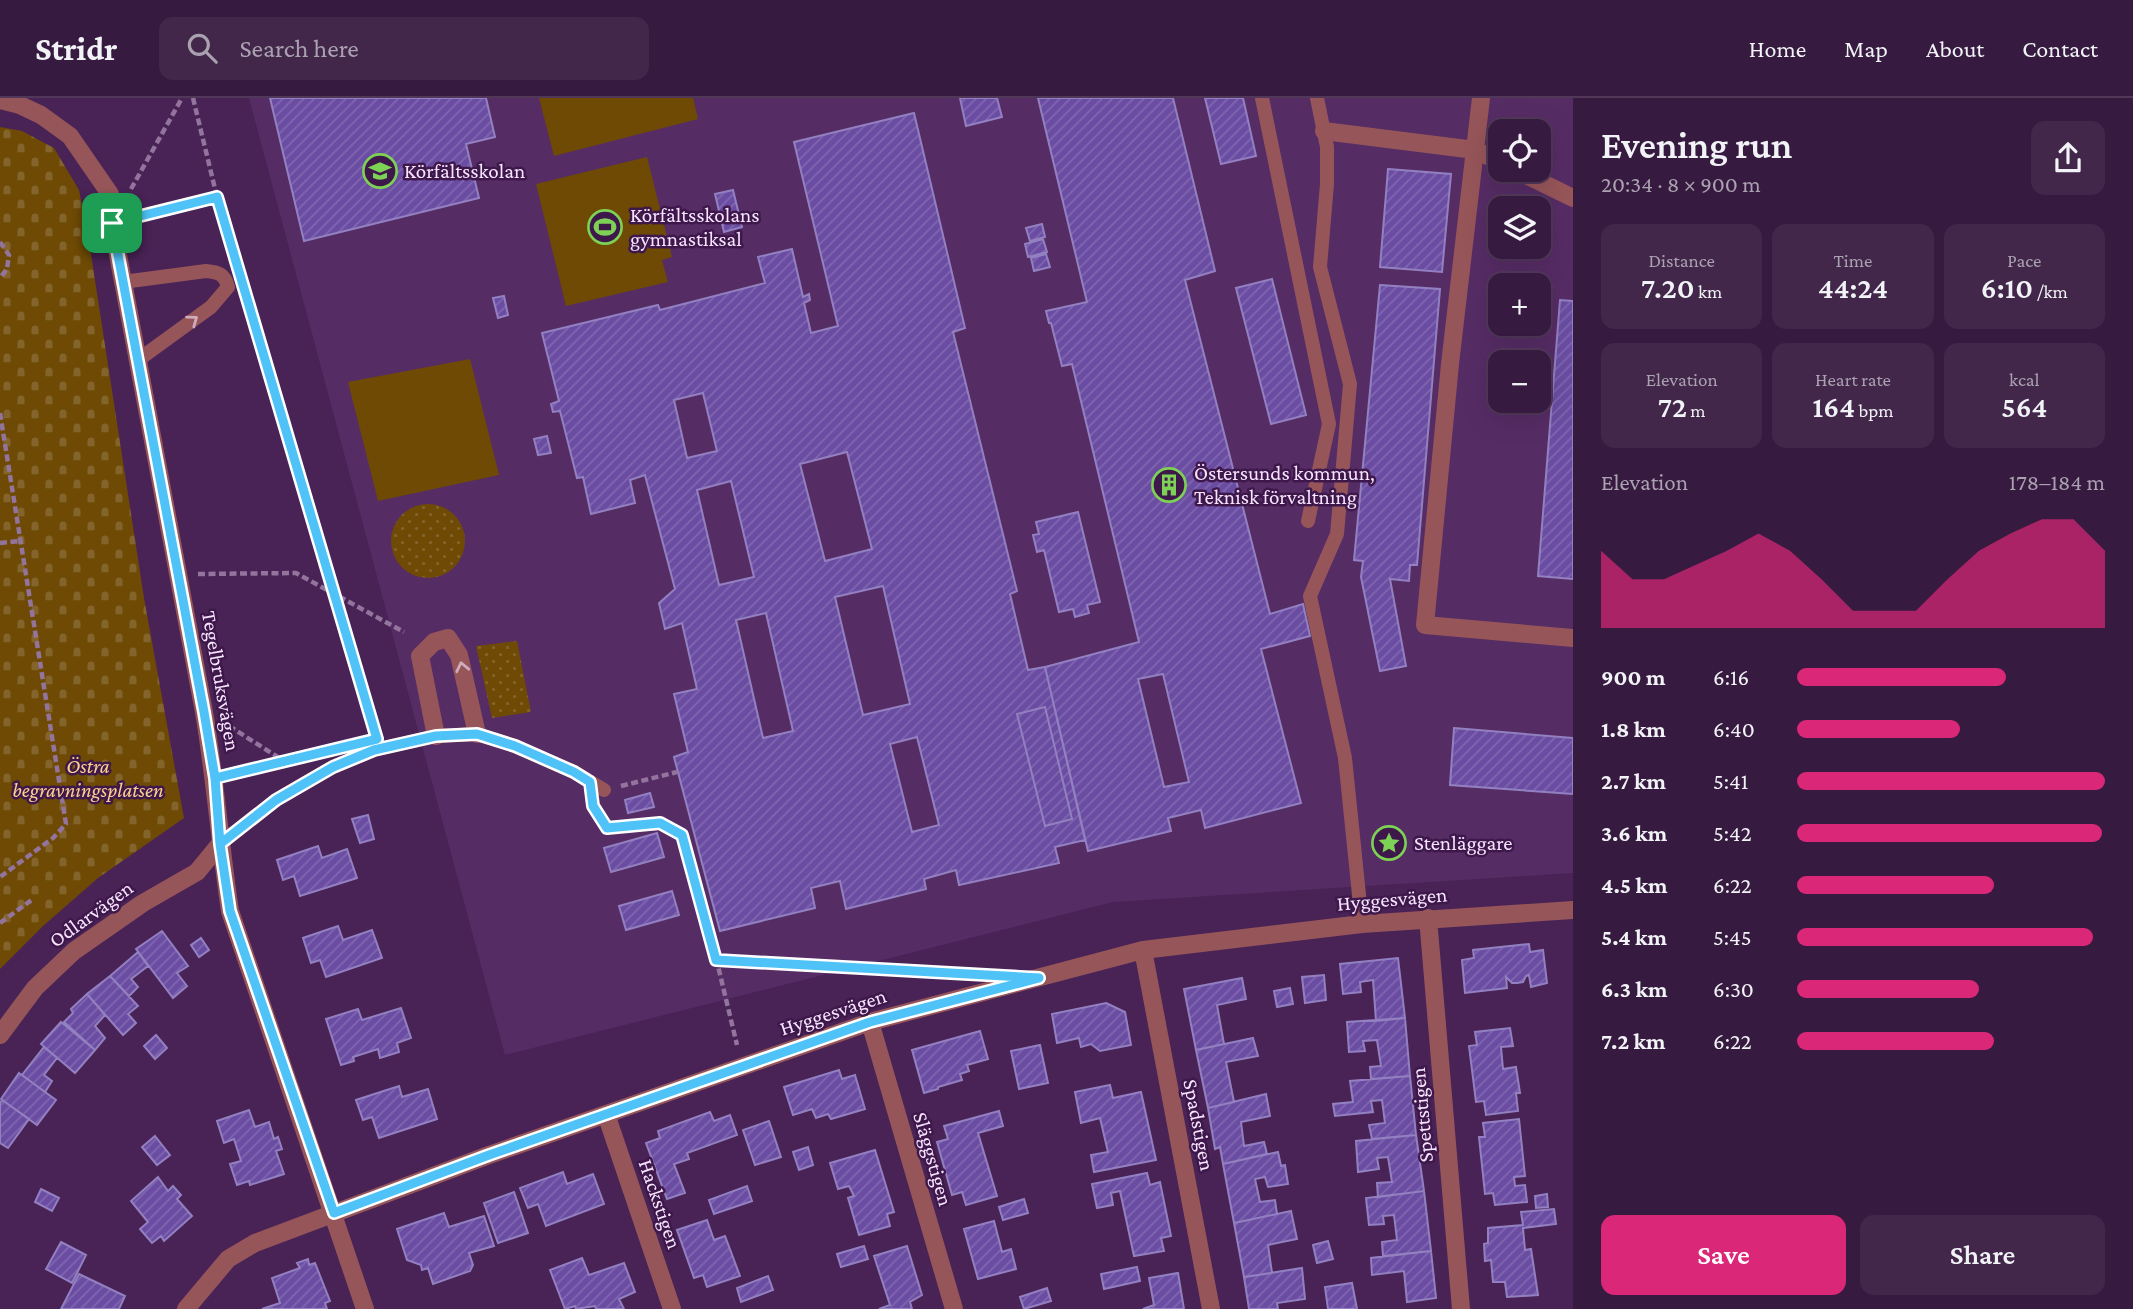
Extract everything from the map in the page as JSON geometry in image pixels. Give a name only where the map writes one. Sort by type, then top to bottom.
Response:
[{"type":"street","points":[[1481,98],[1450,364],[1425,625],[1573,638]]},
{"type":"street","name":"Tegelbruksvägen","points":[[0,100],[41,115],[70,136],[110,194],[112,223],[177,561],[215,778],[220,844],[230,911],[365,1309]]},
{"type":"street","points":[[1324,131],[1475,150],[1488,156]]},
{"type":"street","points":[[1540,182],[1573,198]]},
{"type":"street","points":[[436,736],[420,656],[434,642],[448,638],[459,655],[477,734]]},
{"type":"street","name":"Odlarvägen","points":[[3,1028],[35,988],[74,951],[143,902],[197,872],[220,844]]},
{"type":"street","name":"Hyggesvägen","points":[[186,1309],[228,1259],[255,1243],[606,1114],[870,1022],[1143,950],[1362,923],[1573,910]]},
{"type":"street","name":"Spettstigen","points":[[1428,918],[1461,1309]]},
{"type":"street","name":"Spadstigen","points":[[1143,950],[1211,1309]]},
{"type":"street","name":"Släggstigen","points":[[870,1022],[954,1309]]},
{"type":"street","name":"Hackstigen","points":[[606,1114],[672,1309]]},
{"type":"lane","points":[[1262,98],[1329,424],[1308,521]]},
{"type":"lane","points":[[1317,98],[1327,147],[1327,184],[1320,267],[1350,384],[1337,534],[1310,596],[1345,758],[1362,923]]},
{"type":"lane","points":[[123,282],[206,271],[233,277],[211,307],[138,360]]},
{"type":"lane","points":[[220,844],[276,800],[333,767],[374,750],[436,736],[477,734],[515,746],[574,772],[604,790]]},
{"type":"path","points":[[112,223],[182,98]]},
{"type":"path","points":[[193,98],[233,277],[377,739]]},
{"type":"path","points":[[112,223],[217,197]]},
{"type":"path","points":[[0,242],[9,255],[7,269],[0,278]]},
{"type":"path","points":[[0,413],[66,824],[64,830],[0,877]]},
{"type":"path","points":[[0,543],[20,541]]},
{"type":"path","points":[[197,574],[296,573],[404,632]]},
{"type":"path","points":[[227,725],[285,761]]},
{"type":"path","points":[[215,778],[311,755]]},
{"type":"path","points":[[604,790],[677,772]]},
{"type":"path","points":[[590,782],[593,806],[607,828],[660,823],[682,835],[742,1066]]},
{"type":"path","points":[[0,923],[33,900]]},
{"type":"path","points":[[716,960],[971,974]]},
{"type":"shaded area","points":[[249,98],[1573,98],[1573,873],[1113,902],[505,1055]]},
{"type":"green space","points":[[539,98],[693,98],[698,119],[554,156]]},
{"type":"green space","name":"Östra begravningsplatsen","points":[[0,127],[22,131],[54,148],[79,190],[144,598],[184,818],[98,878],[43,926],[0,969]]},
{"type":"green space","name":"Körfältsskolans gymnastiksal","points":[[647,157],[672,257],[662,260],[668,282],[566,306],[536,184]]},
{"type":"green space","points":[[470,359],[499,475],[378,501],[348,382]]},
{"type":"green space","points":[[428,504],[442,507],[454,515],[462,527],[465,541],[462,555],[454,567],[442,575],[428,578],[414,575],[402,567],[394,555],[391,541],[394,527],[402,515],[414,507]]},
{"type":"green space","points":[[517,641],[531,712],[492,718],[476,646]]},
{"type":"building","name":"Körfältsskolan","points":[[270,98],[486,98],[495,137],[466,144],[479,198],[304,241]]},
{"type":"building","points":[[960,98],[997,98],[1002,117],[966,126]]},
{"type":"building","name":"Östersunds kommun, Teknisk förvaltning","points":[[1038,98],[1173,98],[1215,271],[1185,280],[1270,614],[1303,604],[1310,636],[1261,649],[1301,803],[1205,828],[1201,810],[1168,818],[1171,831],[1088,851],[1045,667],[1139,642],[1072,364],[1062,366],[1046,311],[1087,302]]},
{"type":"building","points":[[1205,98],[1243,98],[1256,156],[1221,164]]},
{"type":"building","points":[[914,113],[965,328],[953,332],[1017,591],[1010,594],[1028,670],[1045,667],[1085,840],[1055,847],[1059,863],[959,885],[956,870],[924,879],[926,889],[846,909],[840,881],[811,888],[815,908],[720,931],[674,757],[688,752],[674,694],[697,689],[682,623],[665,629],[659,603],[675,589],[645,475],[630,480],[635,503],[591,514],[583,477],[577,478],[560,411],[553,412],[551,404],[559,401],[542,333],[658,305],[660,310],[765,283],[758,257],[792,249],[803,297],[809,294],[810,300],[804,303],[811,333],[838,326],[794,142]],"holes":[[[703,393],[717,451],[687,458],[674,400]],[[847,452],[872,549],[825,561],[800,464]],[[731,481],[754,577],[719,585],[697,490]],[[883,586],[910,704],[863,715],[835,597]],[[766,613],[793,731],[763,738],[736,620]],[[1045,707],[1072,819],[1045,826],[1017,714]],[[917,737],[939,825],[912,832],[890,744]]]},
{"type":"building","points":[[1388,169],[1451,174],[1442,272],[1380,267]]},
{"type":"building","points":[[733,190],[742,227],[724,232],[715,194]]},
{"type":"building","points":[[1042,224],[1045,237],[1030,241],[1026,228]]},
{"type":"building","points":[[1043,239],[1047,252],[1028,257],[1025,244]]},
{"type":"building","points":[[1046,254],[1050,267],[1034,271],[1031,258]]},
{"type":"building","name":"Östersunds kommun, Teknisk förvaltning","points":[[1272,279],[1306,415],[1271,424],[1236,288]]},
{"type":"building","points":[[1380,285],[1440,289],[1417,565],[1410,565],[1409,581],[1390,579],[1406,666],[1380,671],[1361,577],[1363,561],[1354,560]]},
{"type":"building","points":[[504,296],[508,315],[498,318],[493,298]]},
{"type":"building","points":[[1560,300],[1573,301],[1573,579],[1538,576]]},
{"type":"building","points":[[547,436],[551,453],[538,455],[534,439]]},
{"type":"building","points":[[1078,512],[1100,602],[1087,605],[1089,613],[1075,617],[1073,609],[1059,612],[1044,550],[1037,552],[1033,535],[1039,534],[1036,522]]},
{"type":"building","points":[[1163,674],[1189,782],[1164,787],[1138,679]]},
{"type":"building","points":[[1045,707],[1072,819],[1045,826],[1017,714]]},
{"type":"building","points":[[1454,728],[1573,738],[1573,794],[1450,785]]},
{"type":"building","points":[[650,793],[654,807],[628,813],[625,800]]},
{"type":"building","points":[[368,815],[374,839],[360,843],[352,819]]},
{"type":"building","points":[[657,833],[664,857],[611,872],[604,848]]},
{"type":"building","points":[[318,846],[322,858],[347,849],[357,878],[300,896],[294,876],[283,880],[277,860]]},
{"type":"building","points":[[672,891],[679,915],[626,930],[619,906]]},
{"type":"building","points":[[338,926],[343,940],[372,930],[382,958],[326,977],[320,960],[311,963],[303,938]]},
{"type":"building","points":[[162,931],[188,966],[177,973],[187,986],[173,998],[136,949]]},
{"type":"building","points":[[201,938],[209,950],[199,957],[191,945]]},
{"type":"building","points":[[1529,944],[1530,952],[1543,950],[1547,983],[1531,987],[1529,975],[1523,982],[1517,983],[1512,983],[1506,977],[1507,988],[1465,993],[1462,960],[1474,958],[1473,950]]},
{"type":"building","points":[[138,952],[148,966],[131,979],[138,987],[129,996],[110,976]]},
{"type":"building","points":[[1398,958],[1405,1018],[1376,1021],[1373,980],[1360,982],[1361,992],[1343,994],[1340,964]]},
{"type":"building","points":[[1324,975],[1326,1000],[1305,1003],[1302,977]]},
{"type":"building","points":[[110,976],[138,1006],[128,1014],[136,1023],[123,1035],[87,994]]},
{"type":"building","points":[[1242,978],[1246,999],[1217,1005],[1224,1044],[1196,1050],[1184,989]]},
{"type":"building","points":[[1290,988],[1293,1004],[1277,1007],[1274,991]]},
{"type":"building","points":[[87,994],[105,1015],[95,1026],[105,1038],[95,1050],[64,1022],[73,1013],[71,1009]]},
{"type":"building","points":[[1106,1003],[1125,1012],[1131,1045],[1100,1051],[1091,1044],[1081,1047],[1079,1038],[1057,1043],[1052,1014]]},
{"type":"building","points":[[401,1008],[411,1038],[397,1043],[399,1052],[380,1058],[378,1049],[353,1057],[354,1061],[341,1065],[326,1019],[358,1009],[362,1020]]},
{"type":"building","points":[[1405,1018],[1410,1076],[1371,1079],[1370,1067],[1381,1066],[1377,1040],[1363,1041],[1365,1051],[1349,1052],[1347,1022]]},
{"type":"building","points":[[61,1022],[95,1050],[75,1073],[41,1044]]},
{"type":"building","points":[[1510,1028],[1513,1046],[1501,1047],[1503,1069],[1516,1067],[1520,1093],[1516,1093],[1518,1111],[1486,1115],[1484,1101],[1476,1102],[1469,1046],[1477,1045],[1475,1032]]},
{"type":"building","points":[[980,1031],[988,1059],[967,1065],[969,1071],[960,1074],[962,1080],[924,1093],[912,1050]]},
{"type":"building","points":[[156,1035],[167,1048],[155,1059],[144,1046]]},
{"type":"building","points":[[1253,1038],[1258,1056],[1226,1062],[1234,1102],[1208,1108],[1196,1050]]},
{"type":"building","points":[[1040,1045],[1048,1083],[1019,1089],[1011,1051]]},
{"type":"building","points":[[44,1047],[57,1058],[44,1075],[52,1081],[45,1092],[22,1075]]},
{"type":"building","points":[[839,1070],[842,1079],[855,1075],[865,1109],[831,1119],[828,1114],[816,1118],[812,1109],[793,1115],[784,1087]]},
{"type":"building","points":[[19,1073],[56,1100],[37,1125],[1,1099]]},
{"type":"building","points":[[1410,1076],[1416,1135],[1372,1139],[1369,1125],[1385,1123],[1382,1100],[1371,1101],[1373,1112],[1335,1116],[1333,1104],[1353,1102],[1350,1081]]},
{"type":"building","points":[[1110,1085],[1113,1098],[1141,1092],[1156,1160],[1094,1172],[1091,1155],[1108,1152],[1100,1118],[1081,1123],[1075,1092]]},
{"type":"building","points":[[399,1086],[402,1097],[428,1089],[437,1119],[379,1138],[372,1117],[363,1120],[356,1100]]},
{"type":"building","points":[[1266,1094],[1270,1116],[1241,1122],[1244,1146],[1264,1142],[1267,1154],[1223,1164],[1220,1147],[1215,1149],[1208,1108]]},
{"type":"building","points":[[2,1100],[29,1119],[8,1148],[0,1143]]},
{"type":"building","points":[[249,1110],[255,1127],[269,1122],[274,1139],[278,1137],[282,1149],[276,1151],[284,1174],[250,1185],[249,1181],[237,1185],[230,1164],[241,1161],[234,1139],[224,1143],[217,1121]]},
{"type":"building","points":[[999,1111],[1003,1126],[978,1133],[997,1196],[966,1205],[962,1192],[952,1195],[937,1142],[948,1139],[944,1126]]},
{"type":"building","points":[[710,1112],[714,1121],[730,1115],[737,1135],[687,1153],[689,1159],[674,1164],[685,1193],[667,1199],[646,1143],[660,1138],[658,1131]]},
{"type":"building","points":[[1519,1119],[1525,1176],[1514,1177],[1515,1186],[1525,1185],[1527,1202],[1495,1205],[1493,1193],[1485,1194],[1479,1137],[1485,1137],[1483,1123]]},
{"type":"building","points":[[769,1121],[781,1157],[755,1165],[743,1130]]},
{"type":"building","points":[[1416,1135],[1424,1191],[1378,1197],[1377,1183],[1392,1182],[1388,1157],[1377,1158],[1379,1169],[1358,1172],[1356,1141]]},
{"type":"building","points":[[155,1136],[170,1155],[157,1165],[142,1147]]},
{"type":"building","points":[[808,1147],[813,1165],[799,1170],[793,1152]]},
{"type":"building","points":[[875,1150],[894,1212],[887,1214],[890,1226],[859,1235],[848,1198],[854,1196],[849,1186],[838,1189],[830,1163]]},
{"type":"building","points":[[1278,1152],[1281,1166],[1285,1165],[1288,1184],[1268,1187],[1265,1177],[1255,1179],[1260,1202],[1275,1200],[1277,1214],[1234,1223],[1223,1164]]},
{"type":"building","points":[[563,1172],[567,1184],[593,1174],[604,1204],[546,1226],[538,1204],[528,1208],[520,1188]]},
{"type":"building","points":[[1147,1173],[1150,1185],[1160,1182],[1171,1236],[1161,1238],[1164,1251],[1134,1256],[1120,1191],[1111,1193],[1113,1205],[1097,1208],[1092,1184]]},
{"type":"building","points":[[158,1177],[168,1191],[173,1186],[181,1195],[177,1199],[192,1216],[164,1241],[161,1236],[152,1243],[140,1229],[148,1222],[131,1201]]},
{"type":"building","points":[[747,1186],[752,1201],[714,1214],[709,1200]]},
{"type":"building","points":[[41,1189],[59,1198],[52,1211],[35,1202]]},
{"type":"building","points":[[1424,1191],[1431,1251],[1383,1256],[1382,1242],[1397,1240],[1394,1215],[1383,1216],[1384,1224],[1369,1225],[1366,1198]]},
{"type":"building","points":[[514,1192],[528,1233],[498,1243],[484,1203]]},
{"type":"building","points":[[1547,1194],[1548,1207],[1536,1208],[1535,1196]]},
{"type":"building","points":[[1024,1199],[1028,1213],[1003,1220],[999,1207]]},
{"type":"building","points":[[1554,1209],[1556,1224],[1523,1228],[1525,1250],[1531,1249],[1538,1295],[1507,1297],[1505,1282],[1493,1282],[1491,1260],[1485,1261],[1484,1244],[1488,1243],[1488,1228],[1523,1225],[1521,1212]]},
{"type":"building","points":[[1291,1211],[1297,1239],[1268,1245],[1272,1273],[1244,1277],[1234,1223]]},
{"type":"building","points":[[444,1213],[449,1227],[484,1216],[494,1246],[469,1253],[473,1265],[470,1271],[433,1284],[428,1268],[422,1270],[421,1265],[407,1260],[397,1229]]},
{"type":"building","points":[[707,1220],[714,1240],[725,1236],[740,1276],[707,1287],[703,1275],[694,1278],[677,1230]]},
{"type":"building","points":[[994,1221],[1002,1252],[1011,1249],[1016,1269],[978,1279],[964,1229]]},
{"type":"building","points":[[1328,1241],[1333,1259],[1317,1263],[1313,1245]]},
{"type":"building","points":[[61,1242],[86,1255],[72,1283],[46,1269]]},
{"type":"building","points":[[864,1246],[868,1259],[841,1267],[837,1254]]},
{"type":"building","points":[[907,1246],[922,1295],[910,1302],[912,1309],[879,1309],[890,1305],[874,1256]]},
{"type":"building","points":[[1431,1251],[1436,1298],[1407,1302],[1404,1271],[1372,1275],[1371,1258]]},
{"type":"building","points":[[582,1258],[589,1275],[624,1263],[635,1292],[619,1299],[624,1309],[596,1309],[595,1306],[576,1309],[575,1306],[565,1309],[550,1270]]},
{"type":"building","points":[[308,1259],[309,1265],[315,1263],[330,1301],[325,1303],[327,1309],[262,1309],[280,1303],[272,1278],[300,1268],[297,1263]]},
{"type":"building","points":[[1137,1267],[1140,1281],[1104,1289],[1101,1274]]},
{"type":"building","points":[[1302,1268],[1305,1299],[1277,1303],[1278,1309],[1249,1309],[1244,1277]]},
{"type":"building","points":[[1178,1273],[1184,1309],[1143,1309],[1154,1305],[1149,1278]]},
{"type":"building","points":[[79,1274],[125,1296],[119,1309],[61,1309]]},
{"type":"building","points":[[768,1276],[773,1290],[741,1302],[737,1288]]},
{"type":"building","points":[[1352,1283],[1357,1309],[1328,1309],[1325,1287]]},
{"type":"building","points":[[1047,1288],[1051,1301],[1024,1309],[1020,1297]]},
{"type":"place","name":"Körfältsskolan","points":[[380,171]]},
{"type":"place","name":"Körfältsskolans gymnastiksal","points":[[605,227]]},
{"type":"place","name":"Östersunds kommun, Teknisk förvaltning","points":[[1169,485]]},
{"type":"place","name":"Stenläggare","points":[[1389,843]]},
{"type":"route","points":[[112,223],[204,712],[215,778],[220,844],[230,911],[334,1213],[489,1155],[870,1022],[1039,978],[716,960],[682,835],[660,823],[607,828],[593,806],[590,782],[515,746],[477,734],[436,736],[374,750],[333,767],[276,800],[220,844],[215,778],[377,739],[217,197],[112,223]]}]
